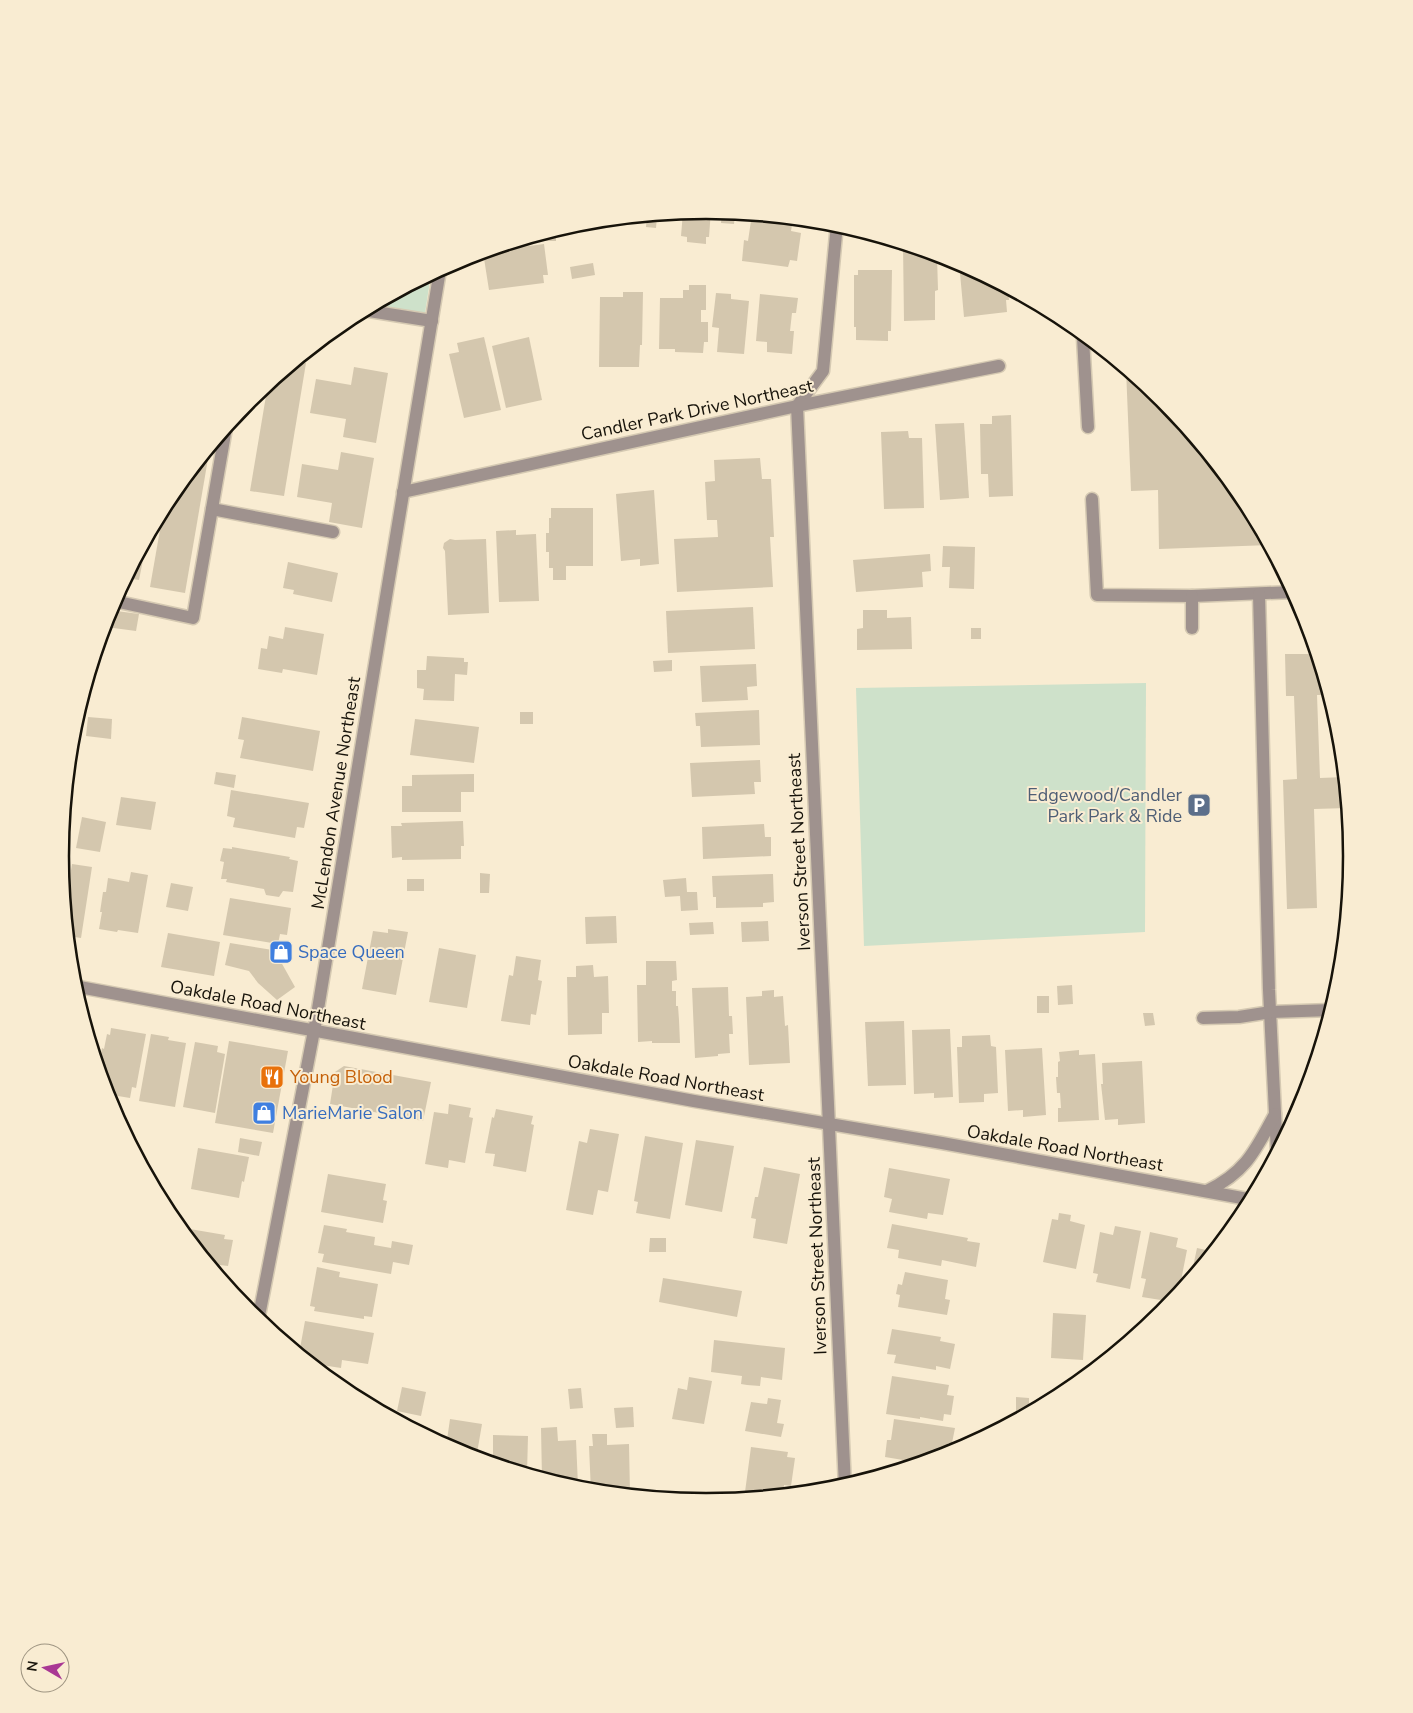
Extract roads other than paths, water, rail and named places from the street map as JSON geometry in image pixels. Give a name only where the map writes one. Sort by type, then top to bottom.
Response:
[{"type":"street","points":[[797,406],[823,371],[836,232]]},
{"type":"street","name":"McLendon Avenue Northeast","points":[[260,1311],[314,1031],[439,278]]},
{"type":"street","points":[[375,312],[432,322]]},
{"type":"street","points":[[1083,342],[1088,427]]},
{"type":"street","name":"Candler Park Drive Northeast","points":[[403,492],[797,406],[999,366]]},
{"type":"street","name":"Iverson Street Northeast","points":[[797,406],[845,1479]]},
{"type":"street","points":[[121,603],[193,618],[224,440]]},
{"type":"street","points":[[1092,499],[1097,595],[1192,596],[1287,592]]},
{"type":"street","points":[[212,510],[333,532]]},
{"type":"street","points":[[1260,594],[1271,1012],[1276,1142]]},
{"type":"street","points":[[1192,596],[1192,628]]},
{"type":"street","name":"Oakdale Road Northeast","points":[[82,988],[694,1102],[830,1124],[1245,1199]]},
{"type":"street","points":[[1203,1018],[1239,1017],[1271,1012],[1326,1010]]},
{"type":"street","points":[[1207,1192],[1241,1169],[1254,1153],[1275,1114]]},
{"type":"place","name":"Edgewood/Candler Park Park & Ride","points":[[1199,805]]},
{"type":"place","name":"Space Queen","points":[[281,952]]},
{"type":"place","name":"Young Blood","points":[[272,1077]]},
{"type":"place","name":"MarieMarie Salon","points":[[264,1113]]}]
